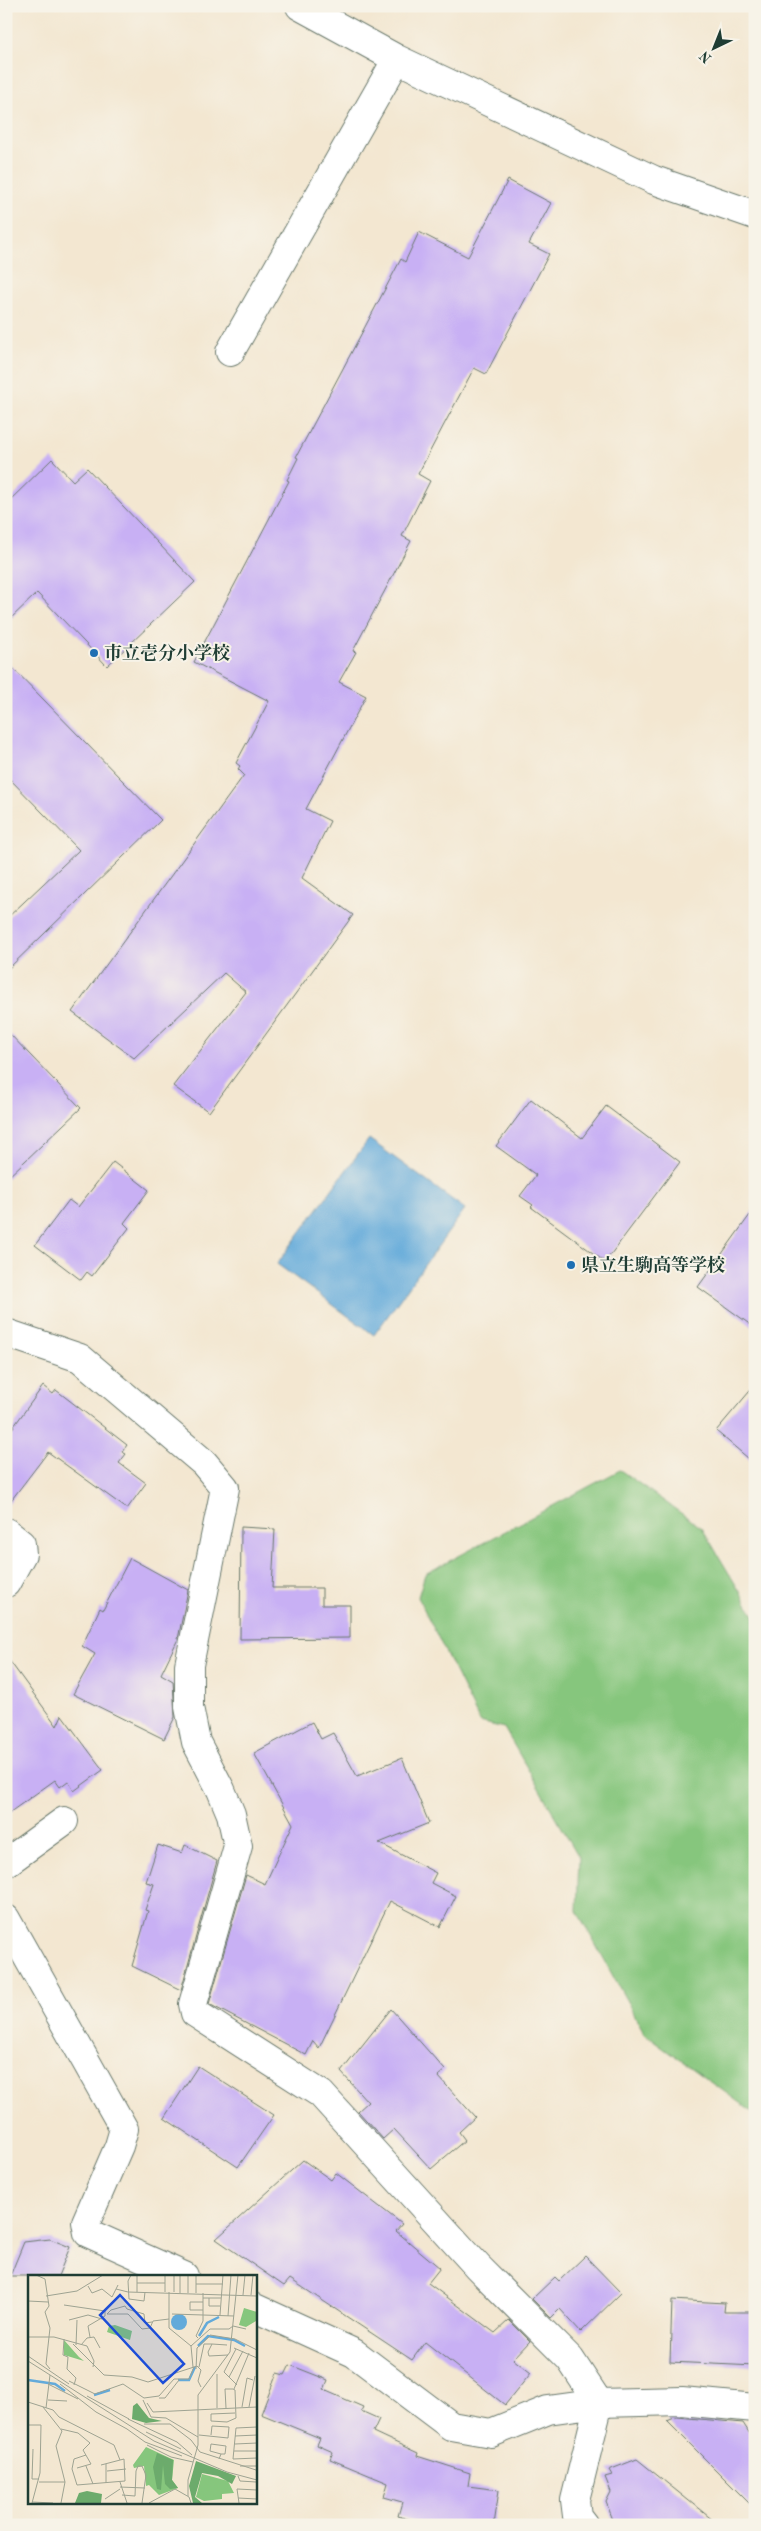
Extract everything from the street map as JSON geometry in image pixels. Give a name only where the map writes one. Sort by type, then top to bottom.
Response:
[{"type":"street","points":[[300,6],[398,59],[654,180],[755,215]]},
{"type":"street","points":[[230,352],[398,59]]},
{"type":"street","points":[[6,1333],[80,1358],[204,1463],[224,1488],[190,1665],[189,1707],[196,1742],[231,1814],[238,1846],[193,2004],[195,2013],[321,2094],[478,2267],[570,2359],[599,2403],[575,2500],[577,2516],[584,2525]]},
{"type":"street","points":[[6,1532],[21,1544],[22,1554],[6,1583]]},
{"type":"street","points":[[6,1863],[64,1822]]},
{"type":"street","points":[[6,1919],[124,2130],[86,2222],[88,2233],[182,2275]]},
{"type":"street","points":[[256,2308],[354,2353],[451,2426],[491,2433],[548,2410],[599,2403],[682,2401],[755,2408]]},
{"type":"green space","points":[[620,1470],[702,1528],[755,1617],[755,2114],[645,2034],[577,1911],[579,1857],[504,1728],[480,1722],[418,1597],[425,1574]]},
{"type":"water","points":[[369,1139],[465,1209],[374,1335],[277,1264]]},
{"type":"building","points":[[508,180],[551,203],[529,244],[549,254],[486,374],[474,368],[418,474],[430,481],[402,536],[411,541],[353,651],[356,652],[339,682],[366,696],[306,809],[330,821],[302,878],[353,915],[209,1112],[173,1086],[246,992],[224,973],[134,1058],[72,1012],[244,775],[238,769],[240,766],[236,763],[269,701],[194,662],[289,481],[287,480],[298,458],[296,457],[401,259],[405,262],[419,232],[468,257]]},
{"type":"building","points":[[52,459],[73,481],[87,468],[195,582],[107,666],[37,593],[6,623],[6,504]]},
{"type":"building","points":[[6,661],[161,820],[6,971],[6,919],[79,850],[6,775]]},
{"type":"building","points":[[6,1030],[81,1108],[6,1179]]},
{"type":"building","points":[[531,1099],[582,1138],[606,1106],[680,1162],[605,1262],[531,1207],[533,1205],[520,1196],[536,1175],[496,1146]]},
{"type":"building","points":[[113,1162],[149,1190],[124,1223],[129,1228],[92,1276],[87,1272],[81,1280],[35,1245],[69,1200],[78,1207]]},
{"type":"building","points":[[755,1208],[755,1328],[698,1287]]},
{"type":"building","points":[[755,1385],[755,1464],[716,1431]]},
{"type":"building","points":[[43,1386],[53,1394],[56,1390],[127,1445],[122,1452],[126,1454],[119,1463],[146,1483],[127,1509],[48,1452],[6,1507],[6,1437]]},
{"type":"building","points":[[241,1527],[275,1529],[272,1588],[322,1588],[322,1605],[350,1605],[350,1638],[240,1639]]},
{"type":"building","points":[[130,1558],[188,1590],[178,1639],[161,1674],[173,1681],[175,1717],[164,1739],[73,1694],[95,1654],[82,1646],[100,1608],[103,1610]]},
{"type":"building","points":[[6,1656],[57,1726],[62,1715],[103,1770],[74,1791],[68,1781],[60,1787],[55,1780],[6,1815]]},
{"type":"building","points":[[312,1722],[321,1739],[333,1733],[357,1776],[402,1758],[429,1823],[379,1843],[436,1873],[431,1883],[456,1896],[440,1927],[390,1901],[319,2048],[313,2041],[306,2055],[209,2004],[246,1875],[265,1884],[293,1824],[254,1753]]},
{"type":"building","points":[[158,1845],[182,1853],[185,1845],[217,1861],[181,1990],[132,1966],[148,1911],[145,1910],[154,1884],[146,1882]]},
{"type":"building","points":[[391,2009],[445,2070],[438,2076],[475,2117],[459,2132],[465,2140],[431,2169],[394,2129],[383,2139],[358,2111],[368,2102],[341,2072]]},
{"type":"building","points":[[198,2066],[274,2115],[238,2167],[164,2118]]},
{"type":"building","points":[[303,2160],[331,2180],[336,2173],[402,2224],[396,2231],[440,2268],[428,2283],[495,2333],[509,2320],[530,2341],[513,2359],[531,2373],[505,2405],[425,2342],[412,2360],[290,2279],[284,2286],[216,2239]]},
{"type":"building","points":[[50,2239],[70,2247],[58,2275],[10,2276],[24,2242]]},
{"type":"building","points":[[585,2256],[621,2293],[581,2332],[560,2309],[551,2318],[532,2299],[555,2277],[559,2281]]},
{"type":"building","points":[[672,2300],[725,2303],[724,2312],[755,2312],[755,2366],[670,2362]]},
{"type":"building","points":[[290,2365],[328,2380],[324,2390],[363,2407],[361,2411],[379,2419],[373,2432],[418,2453],[417,2456],[470,2473],[468,2486],[499,2490],[494,2525],[427,2525],[398,2516],[402,2502],[384,2497],[388,2483],[330,2459],[333,2452],[317,2445],[320,2438],[261,2414],[277,2373],[285,2375]]},
{"type":"building","points":[[677,2417],[743,2423],[755,2442],[755,2509],[667,2421]]},
{"type":"building","points":[[637,2459],[719,2525],[615,2525],[606,2502],[611,2492],[605,2477],[612,2475],[609,2470]]},
{"type":"place","name":"市立壱分小学校","points":[[94,653]]},
{"type":"place","name":"県立生駒高等学校","points":[[571,1265]]}]
